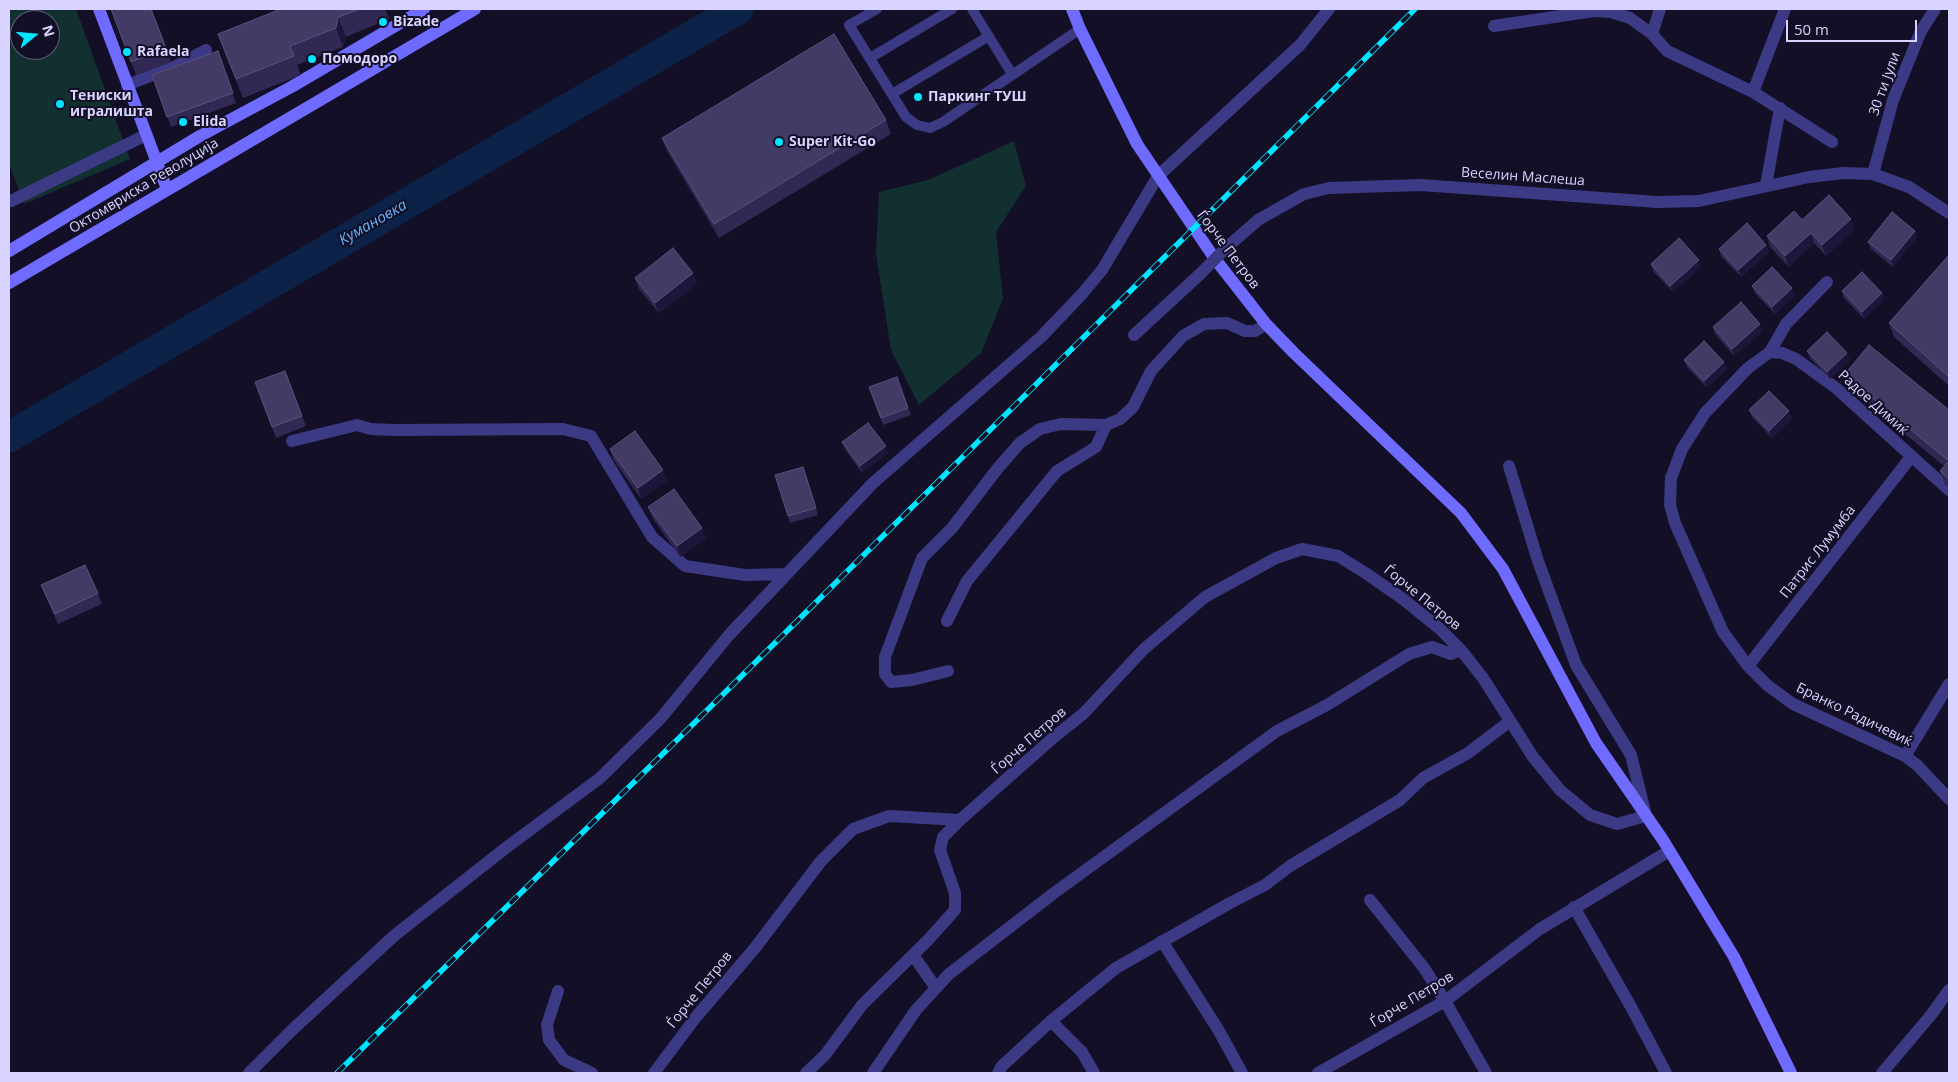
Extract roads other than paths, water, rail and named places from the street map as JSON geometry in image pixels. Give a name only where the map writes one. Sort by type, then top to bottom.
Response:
[{"type":"street","points":[[98,9],[167,189]]},
{"type":"street","name":"Октомвриска Револуција","points":[[9,251],[200,136],[293,86],[424,9]]},
{"type":"street","name":"Октомвриска Револуција","points":[[9,283],[475,9]]},
{"type":"street","name":"Ѓорче Петров","points":[[1072,9],[1137,144],[1202,242],[1266,324],[1332,391],[1395,448],[1461,513],[1503,569],[1596,743],[1669,851],[1734,957],[1791,1073]]},
{"type":"street","points":[[249,1073],[291,1031],[395,935],[507,847],[600,778],[660,718],[730,635],[873,483],[1041,337],[1102,270],[1158,176],[1300,45],[1329,9]]},
{"type":"street","points":[[1652,34],[1660,9]]},
{"type":"street","points":[[1753,92],[1785,9]]},
{"type":"street","name":"30 ти Јули","points":[[1873,174],[1893,100],[1921,31],[1935,9]]},
{"type":"street","points":[[1494,26],[1594,11],[1611,12],[1630,18],[1652,34],[1667,51],[1753,92],[1832,142]]},
{"type":"street","points":[[127,85],[176,66],[206,50]]},
{"type":"street","points":[[1766,185],[1780,108]]},
{"type":"street","points":[[10,199],[146,135]]},
{"type":"street","name":"Веселин Маслеша","points":[[1134,335],[1258,220],[1304,194],[1329,188],[1421,185],[1657,202],[1699,201],[1766,185],[1843,173],[1873,174],[1909,186],[1949,213]]},
{"type":"street","points":[[1770,352],[1786,324],[1827,282]]},
{"type":"street","points":[[948,671],[912,680],[891,682],[885,674],[886,657],[922,558],[952,528],[998,468],[1020,443],[1040,429],[1061,424],[1106,425],[1120,419],[1133,407],[1151,371],[1183,336],[1204,324],[1227,323],[1245,331],[1255,331],[1266,324]]},
{"type":"street","name":"Радое Димиќ","points":[[1770,352],[1782,353],[1796,359],[1836,388],[1949,490]]},
{"type":"street","name":"Бранко Радичевиќ","points":[[1770,352],[1748,368],[1705,413],[1682,449],[1670,478],[1670,505],[1675,523],[1723,632],[1748,666],[1768,685],[1794,704],[1905,756],[1917,765],[1949,799]]},
{"type":"street","points":[[292,441],[357,425],[371,429],[394,430],[545,428],[563,429],[591,436],[652,537],[685,566],[745,575],[786,574]]},
{"type":"street","points":[[948,621],[967,581],[1057,472],[1096,447],[1106,425]]},
{"type":"street","name":"Патрис Лумумба","points":[[1748,666],[1911,457]]},
{"type":"street","points":[[1510,466],[1538,561],[1576,664],[1631,755],[1646,816]]},
{"type":"street","name":"Ѓорче Петров","points":[[654,1073],[696,1017],[755,948],[821,862],[853,829],[889,816],[960,820],[1054,737],[1083,714],[1144,649],[1205,597],[1276,558],[1302,549],[1338,556],[1368,574],[1403,599],[1440,629],[1462,650],[1483,678],[1533,757],[1560,790],[1590,814],[1617,824],[1646,816]]},
{"type":"street","name":"Ѓорче Петров","points":[[873,1073],[916,1010],[949,974],[1047,898],[1277,731],[1327,705],[1409,654],[1432,647],[1451,654],[1462,650]]},
{"type":"street","points":[[1905,756],[1949,684]]},
{"type":"street","points":[[998,1073],[1002,1066],[1050,1021],[1116,968],[1265,885],[1290,866],[1400,800],[1423,778],[1468,753],[1510,721]]},
{"type":"street","points":[[806,1073],[825,1055],[862,1005],[955,910],[955,893],[940,850],[943,837],[960,820]]},
{"type":"street","name":"Ѓорче Петров","points":[[1318,1073],[1445,1000],[1540,929],[1669,851]]},
{"type":"street","points":[[1370,900],[1424,968],[1445,1000],[1486,1073]]},
{"type":"street","points":[[1574,907],[1666,1073]]},
{"type":"street","points":[[1162,941],[1219,1032],[1242,1073]]},
{"type":"street","points":[[913,955],[936,988]]},
{"type":"street","points":[[1882,1073],[1931,1015],[1949,990]]},
{"type":"street","points":[[558,991],[547,1025],[548,1040],[564,1060],[592,1073]]},
{"type":"street","points":[[1050,1021],[1082,1052],[1094,1073]]},
{"type":"lane","points":[[877,9],[849,25],[906,117],[917,125],[930,128],[943,122],[1080,29]]},
{"type":"lane","points":[[870,58],[952,9]]},
{"type":"lane","points":[[972,9],[1012,74]]},
{"type":"lane","points":[[892,94],[989,36]]},
{"type":"waterway","name":"Кумановка","points":[[9,437],[738,9]]},
{"type":"railway","points":[[337,1073],[679,738],[1415,9]]},
{"type":"place","name":"Bizade","points":[[383,22]]},
{"type":"place","name":"Rafaela","points":[[127,52]]},
{"type":"place","name":"Помодоро","points":[[312,59]]},
{"type":"place","name":"Паркинг ТУШ","points":[[918,97]]},
{"type":"place","name":"Тениски игралишта","points":[[60,104]]},
{"type":"place","name":"Elida","points":[[183,122]]},
{"type":"place","name":"Super Kit-Go","points":[[779,142]]}]
